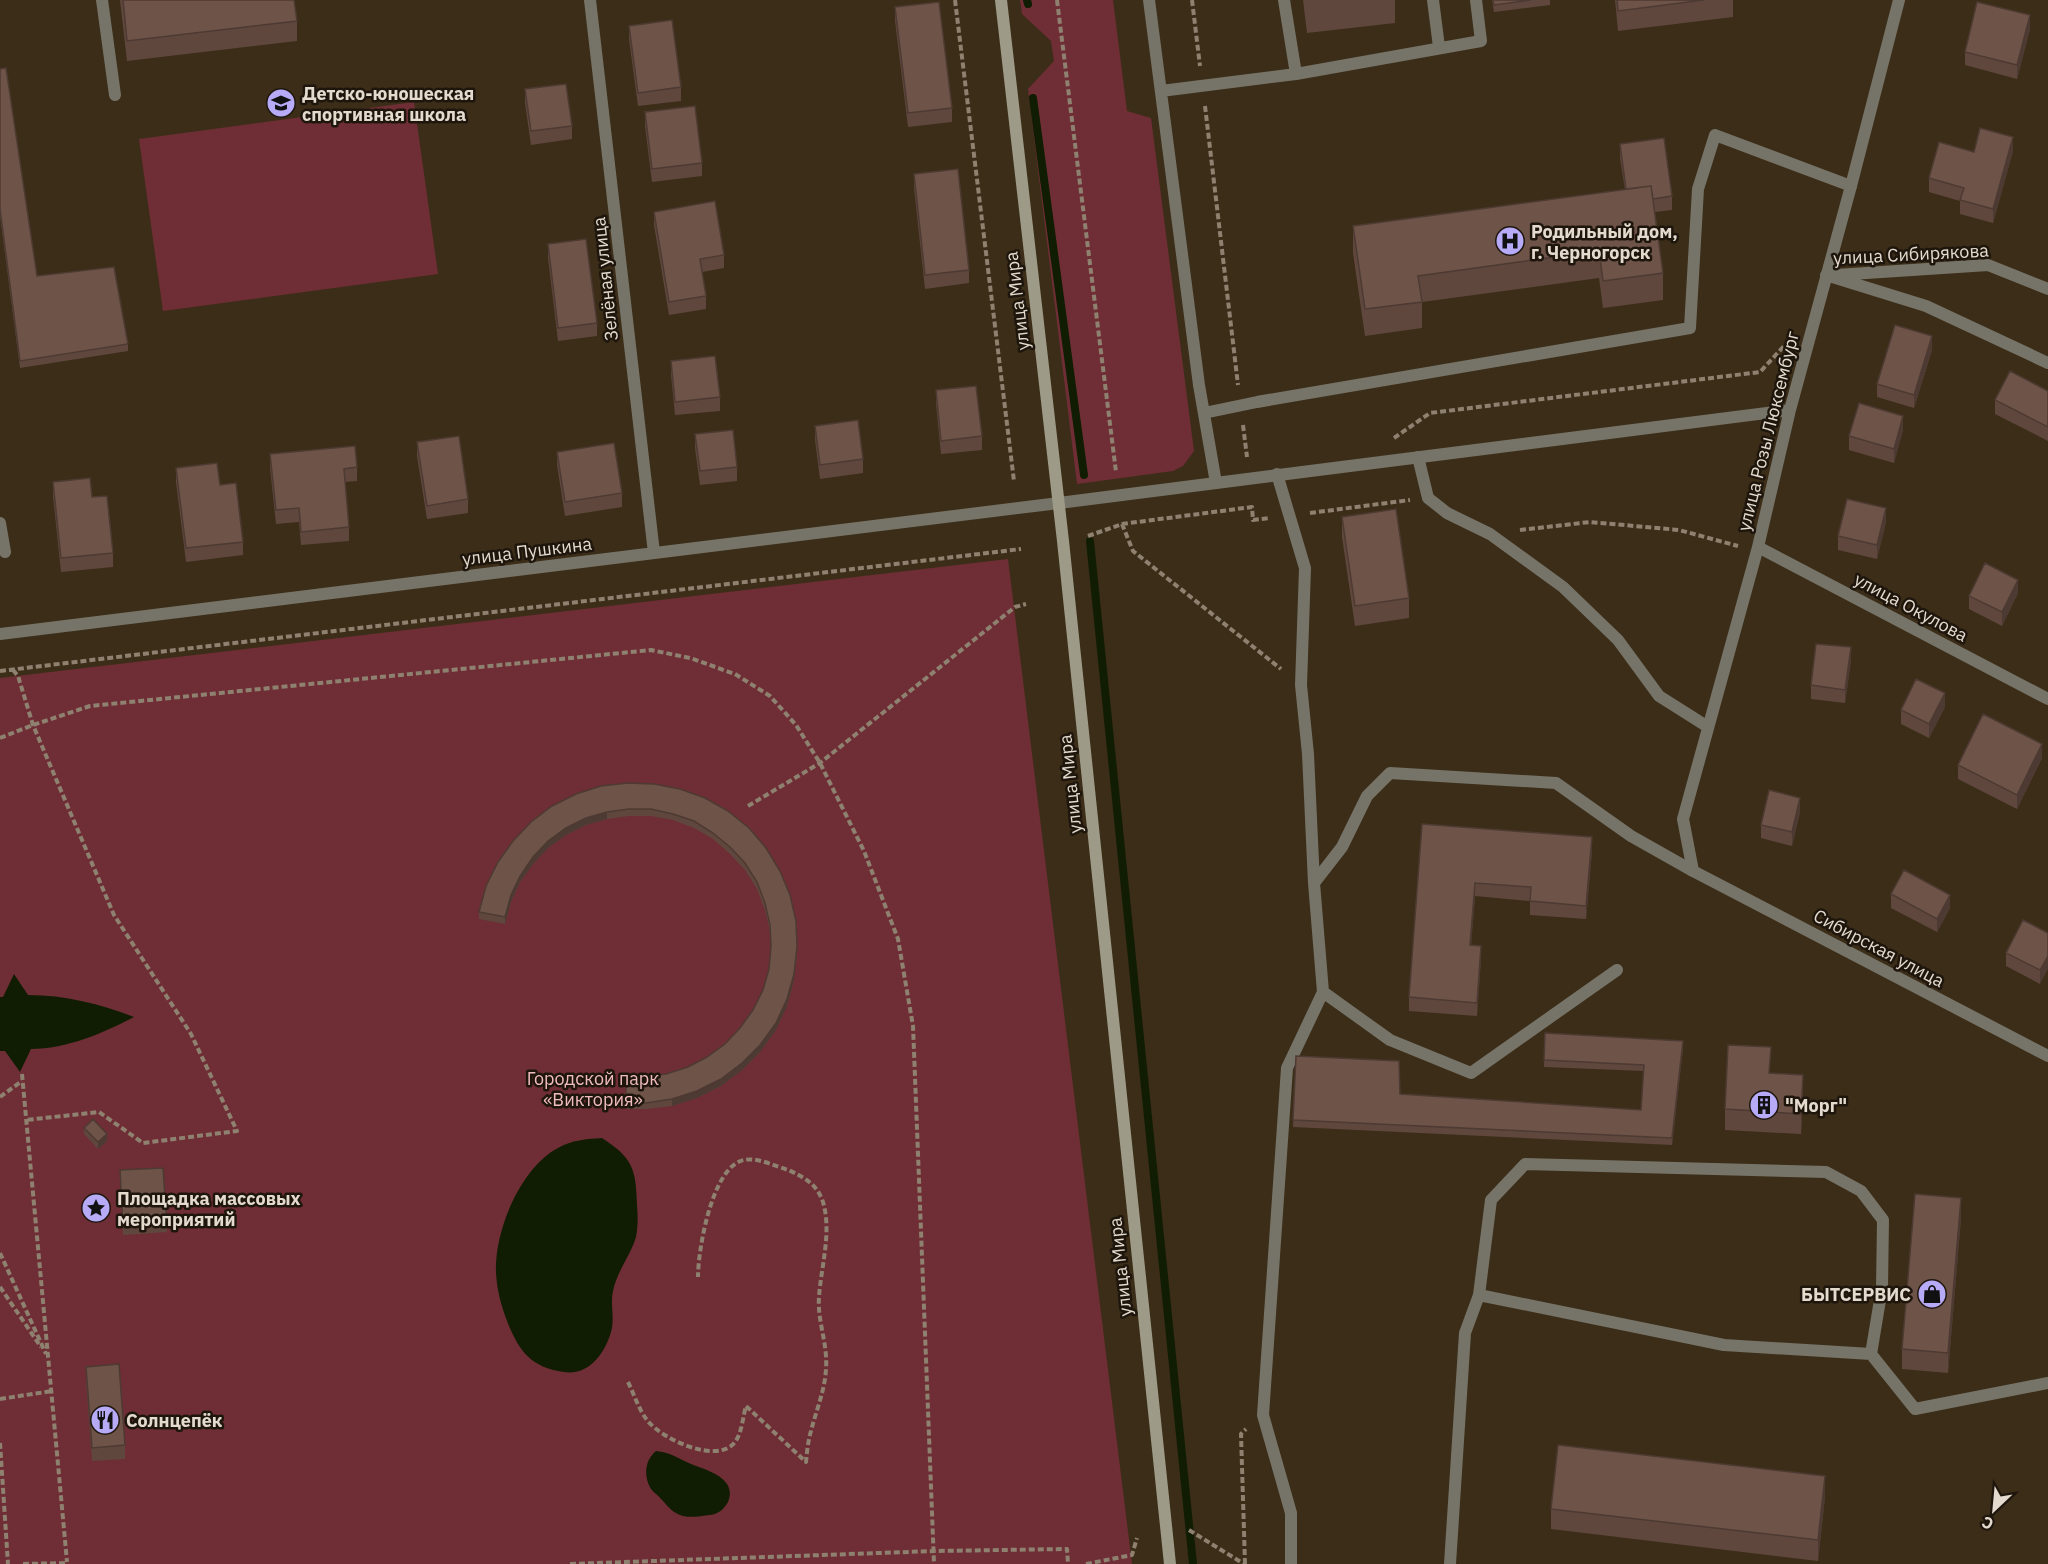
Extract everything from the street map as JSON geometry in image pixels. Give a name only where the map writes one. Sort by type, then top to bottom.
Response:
[{"type":"main road","name":"улица Мира","points":[[1001,0],[1059,503],[1170,1564]]},
{"type":"street","points":[[102,0],[115,95]]},
{"type":"street","name":"Зелёная улица","points":[[590,0],[654,553]]},
{"type":"street","points":[[1149,0],[1204,413],[1216,483]]},
{"type":"street","points":[[1284,0],[1296,74]]},
{"type":"street","points":[[1433,0],[1439,47]]},
{"type":"street","points":[[1161,91],[1296,74],[1481,41],[1476,0]]},
{"type":"street","name":"улица Розы Люксембург","points":[[1693,871],[1683,819],[1758,547],[1790,410],[1899,0]]},
{"type":"street","points":[[1204,413],[1690,328],[1698,189],[1715,135],[1851,186]]},
{"type":"street","name":"улица Сибирякова","points":[[1826,275],[1988,265],[2048,289]]},
{"type":"street","name":"улица Сибирякова","points":[[1826,275],[1926,306],[2048,363]]},
{"type":"street","name":"улица Пушкина","points":[[0,634],[1790,410]]},
{"type":"street","points":[[1418,457],[1428,498],[1447,513],[1490,534],[1563,587],[1618,640],[1659,696],[1708,727]]},
{"type":"street","points":[[1277,474],[1305,568],[1301,685],[1308,754],[1314,883],[1323,992],[1287,1068],[1263,1415],[1291,1513],[1291,1564]]},
{"type":"street","points":[[0,523],[4,552]]},
{"type":"street","name":"улица Окулова","points":[[1758,547],[2048,699]]},
{"type":"street","name":"Сибирская улица","points":[[1314,883],[1342,848],[1367,796],[1390,773],[1556,783],[1630,836],[1693,871],[2048,1056]]},
{"type":"street","points":[[1323,992],[1390,1040],[1471,1073],[1617,970]]},
{"type":"street","points":[[1450,1564],[1466,1333],[1479,1295],[1491,1200],[1525,1164],[1826,1172],[1861,1191],[1883,1220],[1882,1288],[1870,1354]]},
{"type":"street","points":[[1479,1295],[1724,1345],[1870,1354],[1915,1409],[2048,1383]]},
{"type":"path","points":[[955,0],[1014,481]]},
{"type":"path","points":[[1057,0],[1116,472]]},
{"type":"path","points":[[1192,0],[1247,457]]},
{"type":"path","points":[[1394,438],[1430,413],[1760,372],[1792,337]]},
{"type":"path","points":[[1088,536],[1122,524],[1252,507],[1253,520],[1428,498]]},
{"type":"path","points":[[1490,534],[1590,522],[1679,530],[1732,546],[1758,547]]},
{"type":"path","points":[[1122,524],[1133,551],[1301,685]]},
{"type":"path","points":[[0,671],[1021,549]]},
{"type":"path","points":[[748,806],[820,763],[1015,607],[1026,604]]},
{"type":"path","points":[[0,738],[33,724],[90,706],[651,650],[690,658],[735,674],[771,696],[796,725],[820,763],[864,850],[898,939],[913,1026],[934,1564]]},
{"type":"path","points":[[13,670],[18,676],[33,724],[114,915],[191,1034],[237,1131],[143,1143],[99,1112],[26,1120]]},
{"type":"path","points":[[22,1074],[67,1563],[23,1564]]},
{"type":"path","points":[[0,1097],[22,1080]]},
{"type":"path","points":[[628,1382],[646,1419],[657,1431],[672,1440],[693,1448],[714,1451],[731,1446],[736,1441],[747,1406],[806,1462],[810,1434],[826,1372],[827,1350],[818,1299],[824,1258],[823,1204],[810,1180],[758,1160],[743,1160],[728,1169],[719,1184],[706,1221],[698,1277]]},
{"type":"path","points":[[0,1254],[48,1358]]},
{"type":"path","points":[[0,1287],[48,1358]]},
{"type":"path","points":[[0,1399],[52,1392]]},
{"type":"path","points":[[1245,1564],[1241,1434],[1263,1415]]},
{"type":"path","points":[[0,1443],[8,1564]]},
{"type":"path","points":[[1190,1530],[1245,1564]]},
{"type":"path","points":[[1086,1564],[1132,1555],[1137,1538]]},
{"type":"path","points":[[570,1564],[935,1551],[1068,1549],[1068,1564]]},
{"type":"green space","points":[[1020,0],[1113,0],[1127,111],[1151,118],[1194,451],[1183,466],[1173,471],[1077,484],[1028,89],[1054,61],[1051,41],[1022,14]]},
{"type":"green space","points":[[414,102],[438,274],[163,311],[139,139]]},
{"type":"green space","name":"Городской парк «Виктория»","points":[[1008,559],[1132,1564],[0,1564],[0,678]]},
{"type":"shaded area","points":[[14,974],[28,995],[82,1001],[134,1017],[71,1043],[31,1049],[20,1072],[5,1051],[0,1051],[0,997],[3,997]]},
{"type":"shaded area","points":[[602,1138],[626,1158],[634,1173],[638,1213],[637,1233],[615,1284],[612,1296],[612,1327],[605,1348],[595,1361],[581,1370],[564,1372],[552,1370],[534,1362],[527,1356],[516,1341],[507,1321],[497,1285],[497,1257],[500,1239],[512,1203],[521,1186],[544,1157],[569,1143]]},
{"type":"shaded area","points":[[656,1451],[670,1454],[719,1476],[729,1487],[730,1494],[725,1507],[716,1514],[696,1517],[679,1515],[673,1511],[648,1484],[646,1468],[649,1459]]},
{"type":"building","points":[[123,0],[294,0],[297,21],[127,41]]},
{"type":"building","points":[[1493,0],[1531,0],[1494,5]]},
{"type":"building","points":[[1617,0],[1704,0],[1618,11]]},
{"type":"building","points":[[939,2],[952,108],[908,113],[895,7]]},
{"type":"building","points":[[1977,2],[2030,15],[2017,65],[1965,52]]},
{"type":"building","points":[[672,20],[681,87],[638,93],[629,26]]},
{"type":"building","points":[[6,68],[37,276],[114,267],[128,344],[20,361],[0,209],[0,69]]},
{"type":"building","points":[[566,84],[572,126],[531,131],[525,89]]},
{"type":"building","points":[[695,106],[702,163],[652,169],[645,112]]},
{"type":"building","points":[[1980,128],[2013,137],[1993,209],[1960,200],[1964,188],[1929,178],[1939,142],[1974,152]]},
{"type":"building","points":[[1664,138],[1672,196],[1653,199],[1651,186],[1626,189],[1620,144]]},
{"type":"building","points":[[958,169],[969,270],[925,275],[914,174]]},
{"type":"building","name":"Родильный дом, г. Черногорск","points":[[1651,186],[1663,273],[1603,281],[1599,251],[1418,276],[1422,302],[1365,309],[1353,226]]},
{"type":"building","points":[[715,201],[724,255],[700,259],[706,296],[669,302],[654,212]]},
{"type":"building","points":[[586,239],[597,323],[558,328],[548,244]]},
{"type":"building","points":[[1895,325],[1932,336],[1914,395],[1877,384]]},
{"type":"building","points":[[715,356],[720,397],[675,402],[671,361]]},
{"type":"building","points":[[2010,371],[2048,391],[2048,427],[1995,400]]},
{"type":"building","points":[[976,386],[982,436],[941,441],[936,390]]},
{"type":"building","points":[[1859,403],[1903,416],[1894,449],[1849,436]]},
{"type":"building","points":[[858,420],[863,459],[820,465],[815,426]]},
{"type":"building","points":[[733,430],[737,467],[700,471],[695,434]]},
{"type":"building","points":[[459,436],[468,499],[427,506],[417,442]]},
{"type":"building","points":[[614,443],[622,493],[565,502],[557,452]]},
{"type":"building","points":[[355,446],[357,467],[344,469],[349,527],[301,532],[299,508],[276,510],[270,454]]},
{"type":"building","points":[[217,463],[220,485],[236,483],[243,542],[186,548],[176,468]]},
{"type":"building","points":[[90,478],[92,497],[107,496],[113,553],[61,558],[53,482]]},
{"type":"building","points":[[1847,499],[1886,508],[1877,545],[1838,536]]},
{"type":"building","points":[[1396,509],[1409,598],[1355,606],[1342,517]]},
{"type":"building","points":[[1985,563],[2018,580],[2002,612],[1969,596]]},
{"type":"building","points":[[1816,644],[1851,647],[1845,690],[1811,685]]},
{"type":"building","points":[[1916,679],[1945,693],[1929,724],[1901,710]]},
{"type":"building","points":[[1983,714],[2042,744],[2017,795],[1958,765]]},
{"type":"building","points":[[628,783],[654,784],[680,789],[705,798],[728,811],[749,828],[766,848],[780,871],[790,895],[796,921],[797,947],[794,974],[787,999],[776,1023],[760,1045],[721,1079],[697,1091],[672,1099],[646,1103],[626,1102],[626,1076],[644,1077],[666,1074],[688,1067],[707,1057],[725,1044],[740,1028],[753,1010],[763,990],[769,969],[770,925],[757,882],[745,863],[713,833],[694,821],[651,809],[607,812],[586,818],[566,828],[548,841],[520,876],[511,895],[505,917],[479,912],[486,886],[498,862],[531,822],[552,806],[576,794],[601,786]]},
{"type":"building","points":[[1769,790],[1800,798],[1792,832],[1761,825]]},
{"type":"building","points":[[1422,824],[1592,837],[1586,906],[1530,901],[1531,887],[1475,883],[1470,945],[1481,946],[1477,1003],[1409,997]]},
{"type":"building","points":[[1904,870],[1950,895],[1937,919],[1891,894]]},
{"type":"building","points":[[2023,920],[2048,933],[2048,956],[2040,970],[2006,953]]},
{"type":"building","points":[[1545,1033],[1683,1041],[1672,1138],[1293,1120],[1296,1056],[1399,1061],[1400,1094],[1641,1110],[1644,1065],[1544,1060]]},
{"type":"building","name":"\"Морг\"","points":[[1728,1045],[1771,1047],[1769,1073],[1803,1075],[1801,1114],[1725,1109]]},
{"type":"building","points":[[93,1119],[107,1134],[98,1142],[84,1128]]},
{"type":"building","points":[[163,1168],[167,1225],[123,1228],[120,1170]]},
{"type":"building","name":"БЫТСЕРВИС","points":[[1915,1194],[1961,1198],[1948,1353],[1902,1349]]},
{"type":"building","name":"Солнцепёк","points":[[119,1364],[125,1445],[92,1448],[86,1367]]},
{"type":"building","points":[[1558,1445],[1825,1476],[1818,1540],[1551,1509]]},
{"type":"waterway","points":[[1027,0],[1028,4]]},
{"type":"waterway","points":[[1033,98],[1084,475]]},
{"type":"waterway","points":[[1090,541],[1193,1564]]},
{"type":"place","name":"Детско-юношеская спортивная школа","points":[[281,103]]},
{"type":"place","name":"Родильный дом, г. Черногорск","points":[[1510,241]]},
{"type":"place","name":"\"Морг\"","points":[[1764,1105]]},
{"type":"place","name":"Площадка массовых мероприятий","points":[[96,1208]]},
{"type":"place","name":"БЫТСЕРВИС","points":[[1932,1294]]},
{"type":"place","name":"Солнцепёк","points":[[105,1420]]}]
